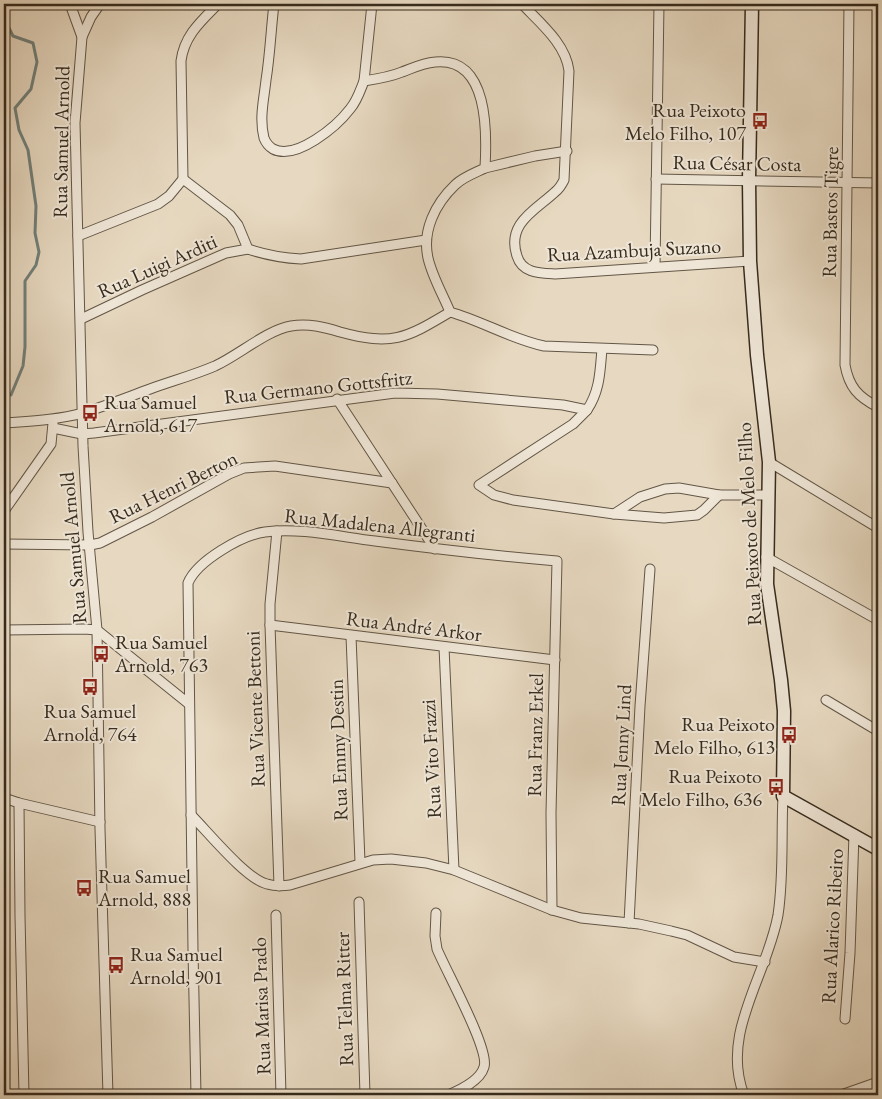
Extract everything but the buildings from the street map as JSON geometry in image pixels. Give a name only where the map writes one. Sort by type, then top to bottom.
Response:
[{"type":"street","points":[[70,4],[82,37]]},
{"type":"street","name":"Rua Samuel Arnold","points":[[100,4],[91,17],[82,37],[75,123],[81,319],[82,434],[97,630],[100,822],[108,1095]]},
{"type":"street","points":[[274,4],[262,110],[263,133],[268,146],[276,151],[287,152],[310,144],[350,109],[364,81],[372,4]]},
{"type":"street","name":"Rua Azambuja Suzano","points":[[522,4],[559,45],[566,54],[568,62],[567,151],[564,180],[557,191],[532,210],[517,229],[514,239],[515,249],[517,258],[525,268],[536,273],[555,274],[750,260]]},
{"type":"street","points":[[655,266],[659,4]]},
{"type":"street","name":"Rua Peixoto de Melo Filho","points":[[744,1095],[737,1050],[741,1026],[765,962],[778,914],[781,876],[784,711],[767,584],[769,462],[757,355],[750,260],[749,180],[752,4]]},
{"type":"street","name":"Rua Bastos Tigre","points":[[849,4],[846,365],[851,386],[857,393],[878,407]]},
{"type":"street","points":[[78,236],[158,204],[169,196],[183,179],[181,61],[183,49],[192,33],[215,7]]},
{"type":"street","points":[[364,81],[400,73],[421,64],[435,62],[452,64],[463,69],[470,75],[477,86],[484,107],[485,168]]},
{"type":"street","points":[[450,312],[428,259],[426,240],[429,225],[438,207],[455,185],[485,168],[534,156],[567,151]]},
{"type":"street","points":[[183,179],[230,215],[238,225],[248,249],[284,258],[301,259],[426,240]]},
{"type":"street","name":"Rua César Costa","points":[[656,179],[878,183]]},
{"type":"street","name":"Rua Luigi Arditi","points":[[81,319],[226,253],[248,249]]},
{"type":"street","points":[[4,423],[82,413],[209,368],[230,359],[282,328],[293,325],[322,327],[368,339],[384,340],[400,338],[415,332],[450,312],[462,315],[528,343],[544,346],[653,350]]},
{"type":"street","points":[[602,349],[598,390],[594,401],[587,410],[573,424],[479,485],[502,498],[614,514],[664,518],[697,515],[719,495]]},
{"type":"street","name":"Rua Germano Gottsfritz","points":[[53,428],[82,434],[395,393],[563,405],[587,410]]},
{"type":"street","points":[[337,400],[435,549]]},
{"type":"street","points":[[4,511],[51,444],[53,418]]},
{"type":"street","points":[[769,462],[878,528]]},
{"type":"street","name":"Rua Henri Berton","points":[[90,545],[100,543],[152,517],[229,474],[244,468],[275,466],[392,483]]},
{"type":"street","points":[[614,514],[640,497],[665,488],[679,488],[719,495],[768,495]]},
{"type":"street","name":"Rua Madalena Allegranti","points":[[189,704],[188,583],[196,570],[219,552],[254,534],[277,531],[333,535],[435,549],[557,561]]},
{"type":"street","name":"Rua Vicente Bettoni","points":[[277,531],[270,604],[270,625],[279,886]]},
{"type":"street","points":[[4,544],[90,545]]},
{"type":"street","points":[[766,557],[878,620]]},
{"type":"street","name":"Rua Franz Erkel","points":[[552,910],[551,823],[557,561]]},
{"type":"street","name":"Rua Jenny Lind","points":[[629,923],[640,706],[650,570]]},
{"type":"street","name":"Rua André Arkor","points":[[270,625],[555,660]]},
{"type":"street","points":[[4,630],[97,630],[189,704],[196,1095]]},
{"type":"street","name":"Rua Emmy Destin","points":[[351,636],[360,862]]},
{"type":"street","name":"Rua Vito Frazzi","points":[[444,647],[454,870]]},
{"type":"street","points":[[826,700],[878,731]]},
{"type":"street","points":[[783,796],[878,849]]},
{"type":"street","points":[[4,798],[100,822]]},
{"type":"street","points":[[19,803],[24,1095]]},
{"type":"street","points":[[191,815],[249,876],[266,884],[279,886],[314,878],[360,862],[373,860],[390,859],[426,863],[454,870],[552,910],[581,918],[655,927],[687,935],[734,957],[765,962]]},
{"type":"street","name":"Rua Alarico Ribeiro","points":[[845,1018],[850,953],[854,834]]},
{"type":"street","name":"Rua Telma Ritter","points":[[359,902],[365,1095]]},
{"type":"street","points":[[436,913],[435,936],[437,949],[484,1052],[485,1060],[484,1068],[475,1080],[448,1095]]},
{"type":"street","name":"Rua Marisa Prado","points":[[276,915],[281,1095]]},
{"type":"street","points":[[841,1095],[878,1082]]},
{"type":"waterway","points":[[5,4],[4,18],[13,36],[33,43],[37,62],[31,89],[15,108],[19,130],[28,150],[36,206],[35,233],[39,252],[36,265],[25,281],[25,347],[23,366],[11,395]]},
{"type":"place","name":"Rua Peixoto Melo Filho, 107","points":[[760,121]]},
{"type":"place","name":"Rua Samuel Arnold, 617","points":[[90,413]]},
{"type":"place","name":"Rua Samuel Arnold, 763","points":[[101,654]]},
{"type":"place","name":"Rua Samuel Arnold, 764","points":[[90,687]]},
{"type":"place","name":"Rua Peixoto Melo Filho, 613","points":[[789,735]]},
{"type":"place","name":"Rua Peixoto Melo Filho, 636","points":[[776,787]]},
{"type":"place","name":"Rua Samuel Arnold, 888","points":[[84,888]]},
{"type":"place","name":"Rua Samuel Arnold, 901","points":[[116,965]]}]
